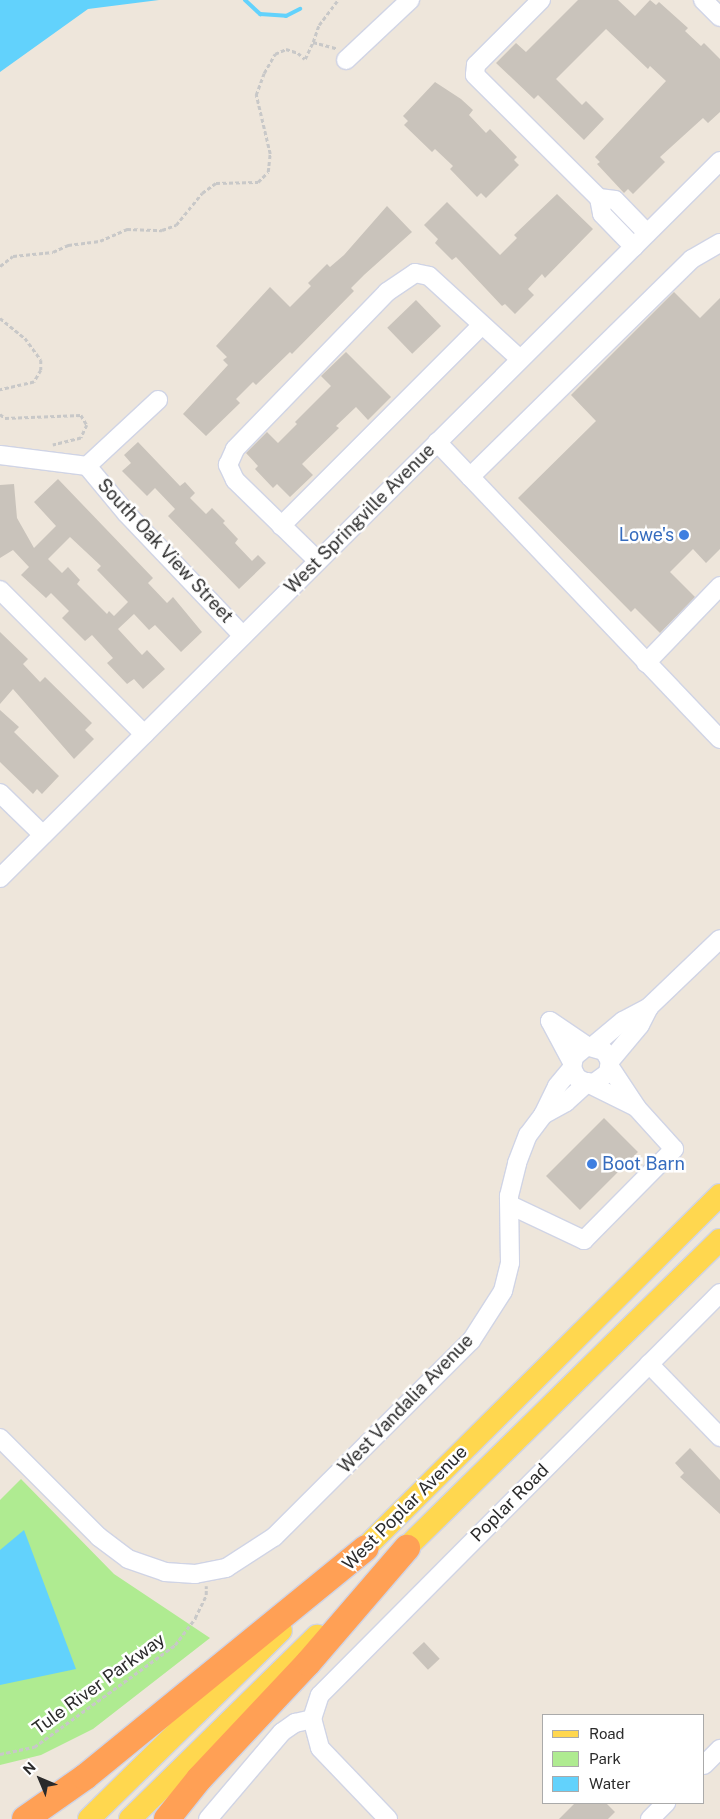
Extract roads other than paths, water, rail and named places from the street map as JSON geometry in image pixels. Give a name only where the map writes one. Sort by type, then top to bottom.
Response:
[{"type":"highway","points":[[25,1819],[85,1777],[366,1548]]},
{"type":"highway","points":[[168,1819],[198,1779],[308,1663],[407,1548]]},
{"type":"main road","name":"West Poplar Avenue","points":[[90,1819],[366,1548],[720,1195]]},
{"type":"main road","name":"West Poplar Avenue","points":[[130,1819],[720,1240]]},
{"type":"street","points":[[342,54],[410,0]]},
{"type":"street","points":[[541,0],[476,65],[475,75],[599,198],[602,214],[634,247]]},
{"type":"street","points":[[703,0],[720,17]]},
{"type":"street","name":"West Springville Avenue","points":[[0,878],[720,161]]},
{"type":"street","points":[[599,198],[615,200],[647,233]]},
{"type":"street","points":[[470,476],[692,259],[720,243]]},
{"type":"street","points":[[318,561],[235,480],[228,465],[235,449],[387,292],[415,273],[429,276],[520,359]]},
{"type":"street","points":[[281,526],[482,325]]},
{"type":"street","points":[[0,456],[87,466],[158,400]]},
{"type":"street","points":[[437,442],[720,739]]},
{"type":"street","name":"South Oak View Street","points":[[87,466],[127,514],[243,636]]},
{"type":"street","points":[[646,663],[720,586]]},
{"type":"street","points":[[0,590],[144,734]]},
{"type":"street","points":[[0,793],[43,835]]},
{"type":"street","points":[[572,1065],[577,1052],[590,1046],[623,1021],[649,1007],[720,939]]},
{"type":"street","points":[[591,1083],[604,1078],[610,1064],[640,1025],[649,1007]]},
{"type":"street","points":[[510,1205],[584,1240],[674,1149],[637,1108],[604,1051],[590,1046],[550,1021],[577,1078],[591,1083],[637,1108]]},
{"type":"street","name":"West Vandalia Avenue","points":[[0,1438],[99,1537],[128,1559],[165,1572],[195,1574],[226,1568],[274,1537],[471,1341],[503,1291],[510,1263],[510,1205],[517,1163],[528,1135],[543,1115],[557,1086],[572,1065]]},
{"type":"street","name":"West Vandalia Avenue","points":[[543,1115],[566,1102],[591,1083]]},
{"type":"street","name":"Poplar Road","points":[[312,1720],[320,1695],[330,1682],[720,1294]]},
{"type":"street","points":[[649,1364],[720,1437]]},
{"type":"street","points":[[208,1819],[282,1732],[295,1723],[312,1720],[320,1748],[388,1819]]},
{"type":"street","points":[[705,1764],[720,1749]]},
{"type":"street","points":[[650,1819],[665,1804]]},
{"type":"water","points":[[0,0],[159,0],[88,9],[0,72]]},
{"type":"water","points":[[24,1530],[76,1669],[0,1685],[0,1550]]},
{"type":"waterway","points":[[245,0],[260,14],[286,16],[300,9]]},
{"type":"place","name":"Lowe's","points":[[684,535]]},
{"type":"place","name":"Boot Barn","points":[[592,1164]]}]
